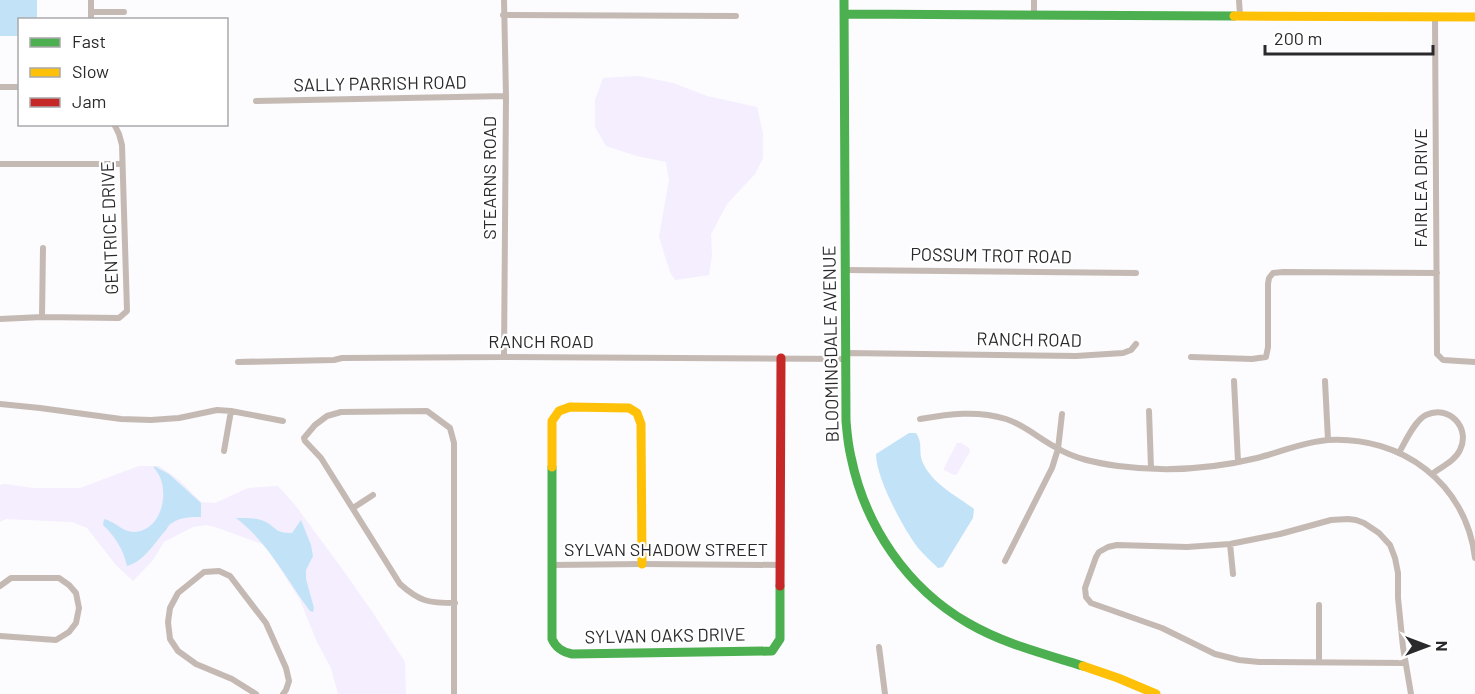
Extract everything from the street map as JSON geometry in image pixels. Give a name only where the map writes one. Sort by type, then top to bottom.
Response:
[{"type":"street","points":[[91,0],[91,16],[124,12]]},
{"type":"street","name":"STEARNS ROAD","points":[[504,0],[506,96],[504,357]]},
{"type":"street","name":"BLOOMINGDALE AVENUE","points":[[844,0],[846,428],[855,478],[864,505],[893,556],[911,578],[944,608],[986,633],[1008,642],[1125,681],[1156,694]]},
{"type":"street","points":[[1034,0],[1034,15]]},
{"type":"street","points":[[1239,0],[1240,16]]},
{"type":"street","points":[[844,14],[1475,17]]},
{"type":"street","points":[[503,15],[736,16]]},
{"type":"street","name":"FAIRLEA DRIVE","points":[[1436,17],[1437,354],[1443,360],[1475,362]]},
{"type":"street","points":[[0,87],[18,87]]},
{"type":"street","name":"SALLY PARRISH ROAD","points":[[256,101],[506,96]]},
{"type":"street","name":"GENTRICE DRIVE","points":[[0,319],[119,318],[127,311],[122,145],[115,126]]},
{"type":"street","points":[[0,164],[122,164]]},
{"type":"street","points":[[42,317],[43,248]]},
{"type":"street","name":"POSSUM TROT ROAD","points":[[845,270],[1136,273]]},
{"type":"street","points":[[1191,357],[1252,359],[1266,357],[1268,284],[1273,273],[1437,273]]},
{"type":"street","name":"RANCH ROAD","points":[[237,362],[342,358],[1076,356],[1123,353],[1131,350],[1136,344]]},
{"type":"street","name":"SYLVAN OAKS DRIVE","points":[[642,564],[641,424],[637,413],[628,408],[570,407],[559,411],[552,421],[551,566],[552,639],[555,645],[562,652],[572,654],[772,651],[780,639],[781,358]]},
{"type":"street","points":[[1234,381],[1238,462]]},
{"type":"street","points":[[1325,381],[1328,440]]},
{"type":"street","points":[[0,404],[121,419],[179,418],[217,410],[283,421]]},
{"type":"street","points":[[224,451],[231,411]]},
{"type":"street","points":[[454,694],[455,603],[454,443],[450,428],[427,411],[341,412],[327,416],[315,425],[304,438],[305,441],[321,458],[400,584],[420,599],[436,603],[455,603]]},
{"type":"street","points":[[1149,411],[1151,468]]},
{"type":"street","points":[[1399,453],[1418,421],[1425,415],[1435,412],[1454,417],[1462,430],[1462,447],[1457,456],[1432,474]]},
{"type":"street","points":[[920,419],[949,414],[986,415],[1007,420],[1030,430],[1058,449],[1094,462],[1151,468],[1190,469],[1238,462],[1308,443],[1328,440],[1362,441],[1382,445],[1417,463],[1432,474],[1452,496],[1469,530],[1475,558]]},
{"type":"street","points":[[1005,561],[1052,468],[1058,449],[1062,414]]},
{"type":"street","points":[[353,508],[373,495]]},
{"type":"street","points":[[1405,663],[1259,662],[1223,656],[1162,628],[1095,605],[1088,601],[1085,588],[1096,557],[1108,547],[1230,544],[1280,534],[1331,520],[1356,520],[1372,528],[1390,545],[1395,558],[1405,663],[1411,694]]},
{"type":"street","points":[[1230,544],[1233,574]]},
{"type":"street","name":"SYLVAN SHADOW STREET","points":[[551,566],[781,565]]},
{"type":"street","points":[[256,694],[232,679],[196,664],[177,651],[170,639],[168,622],[170,608],[178,593],[204,572],[219,571],[230,576],[266,623],[286,668],[289,681],[283,694]]},
{"type":"street","points":[[0,586],[11,579],[59,578],[76,593],[79,608],[76,622],[69,632],[56,640],[0,636]]},
{"type":"street","points":[[1319,605],[1319,662]]},
{"type":"street","points":[[879,647],[885,694]]},
{"type":"shaded area","points":[[639,76],[673,83],[707,96],[757,107],[763,134],[763,158],[755,174],[727,204],[711,234],[712,256],[709,275],[675,280],[670,272],[659,237],[669,180],[666,162],[606,146],[595,127],[595,100],[603,78]]},
{"type":"shaded area","points":[[957,443],[961,443],[970,451],[957,474],[954,475],[944,468]]},
{"type":"shaded area","points":[[139,466],[159,466],[179,480],[201,502],[215,503],[248,488],[278,486],[295,505],[343,570],[405,662],[406,694],[338,694],[331,668],[317,642],[300,600],[265,545],[215,527],[206,525],[193,527],[164,542],[153,560],[133,581],[116,565],[87,528],[72,522],[6,519],[0,522],[0,485],[80,488]]},
{"type":"water","points":[[0,0],[37,0],[37,18],[18,18],[18,36],[0,36]]},
{"type":"water","points":[[909,433],[916,433],[920,441],[922,460],[928,472],[946,490],[974,509],[973,518],[943,567],[938,568],[920,551],[898,516],[880,476],[876,454]]},
{"type":"water","points":[[154,466],[169,474],[201,503],[201,517],[182,518],[171,523],[144,556],[127,566],[118,544],[103,525],[104,519],[134,532],[144,530],[152,524],[162,507],[163,496],[163,486]]},
{"type":"water","points":[[236,518],[259,519],[286,533],[292,533],[301,520],[313,556],[306,570],[306,579],[314,608],[313,612],[310,611],[258,538]]},
{"type":"traffic: fast","points":[[844,0],[846,421],[849,448],[858,483],[878,531],[892,553],[926,592],[946,609],[996,637],[1083,666]]},
{"type":"traffic: fast","points":[[845,14],[1234,16]]},
{"type":"traffic: fast","points":[[552,467],[552,639],[562,651],[572,654],[772,651],[780,639],[780,586]]},
{"type":"traffic: slow","points":[[1234,16],[1475,17]]},
{"type":"traffic: slow","points":[[552,467],[552,421],[559,411],[570,407],[629,408],[637,413],[641,424],[642,564]]},
{"type":"traffic: slow","points":[[1083,666],[1156,694]]},
{"type":"traffic: jam","points":[[780,586],[781,358]]}]
